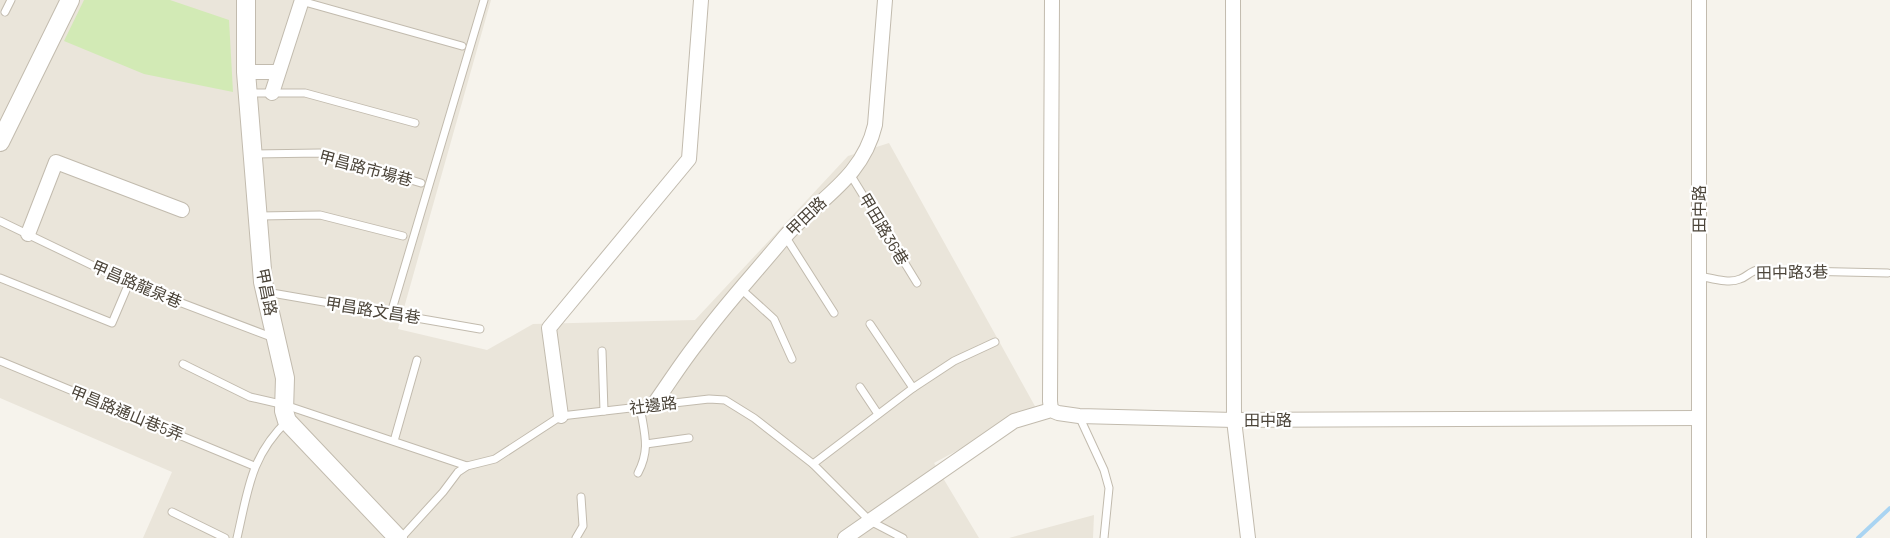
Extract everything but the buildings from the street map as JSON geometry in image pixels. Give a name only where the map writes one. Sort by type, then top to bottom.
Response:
[{"type":"street","points":[[0,142],[70,0]]},
{"type":"street","name":"甲昌路","points":[[246,0],[247,93],[257,216],[265,292],[285,378],[286,413]]},
{"type":"street","points":[[561,416],[549,328],[689,159],[701,0]]},
{"type":"street","name":"甲田路","points":[[654,404],[698,341],[785,236],[850,174],[863,158],[875,125],[885,0]]},
{"type":"street","points":[[1051,410],[1052,0]]},
{"type":"street","points":[[1233,0],[1234,420],[1248,538]]},
{"type":"street","name":"田中路","points":[[1699,0],[1699,538]]},
{"type":"street","points":[[272,93],[302,1]]},
{"type":"street","points":[[246,72],[278,72]]},
{"type":"street","points":[[28,234],[56,162],[182,210]]},
{"type":"street","name":"田中路","points":[[845,538],[1014,421],[1051,410],[1079,416],[1234,420],[1699,418]]},
{"type":"street","points":[[286,413],[399,538]]},
{"type":"lane","points":[[5,12],[11,0]]},
{"type":"lane","points":[[391,313],[484,0]]},
{"type":"lane","points":[[302,1],[462,46]]},
{"type":"lane","points":[[247,93],[305,93],[415,123]]},
{"type":"lane","name":"甲昌路市場巷","points":[[251,154],[320,153],[421,183]]},
{"type":"lane","name":"甲田路36巷","points":[[850,174],[917,283]]},
{"type":"lane","points":[[257,216],[320,215],[403,236]]},
{"type":"lane","name":"甲昌路龍泉巷","points":[[0,221],[129,283],[277,339]]},
{"type":"lane","points":[[785,236],[834,313]]},
{"type":"lane","name":"田中路3巷","points":[[1699,276],[1737,280],[1743,279],[1752,271],[1758,270],[1888,273]]},
{"type":"lane","points":[[0,278],[112,324],[129,283]]},
{"type":"lane","points":[[741,289],[774,319],[792,360]]},
{"type":"lane","name":"甲昌路文昌巷","points":[[265,292],[480,329]]},
{"type":"lane","points":[[870,324],[912,388]]},
{"type":"lane","points":[[813,464],[912,388],[954,361],[995,342]]},
{"type":"lane","points":[[602,352],[604,412]]},
{"type":"lane","points":[[394,441],[417,360]]},
{"type":"lane","name":"甲昌路通山巷5弄","points":[[0,361],[254,466]]},
{"type":"lane","points":[[183,364],[286,413],[394,441],[467,466]]},
{"type":"lane","points":[[860,387],[878,414]]},
{"type":"lane","name":"社邊路","points":[[399,538],[443,492],[458,472],[467,466],[495,458],[561,416],[604,412],[654,404],[725,400],[754,418],[813,464],[870,521],[903,538]]},
{"type":"lane","points":[[638,473],[646,458],[646,444],[640,406]]},
{"type":"lane","points":[[237,538],[254,466],[286,413]]},
{"type":"lane","points":[[1079,416],[1104,470],[1109,488],[1104,538]]},
{"type":"lane","points":[[646,444],[689,438]]},
{"type":"lane","points":[[576,538],[583,526],[581,497]]},
{"type":"lane","points":[[172,512],[225,538]]},
{"type":"shaded area","points":[[0,0],[491,0],[398,329],[487,350],[533,324],[695,320],[848,156],[889,143],[1036,408],[934,463],[979,538],[143,538],[172,472],[0,398]]},
{"type":"shaded area","points":[[1094,515],[1093,538],[1009,538]]},
{"type":"green space","points":[[84,0],[170,0],[229,20],[233,92],[144,74],[64,41]]},
{"type":"waterway","points":[[1858,538],[1890,508]]}]
